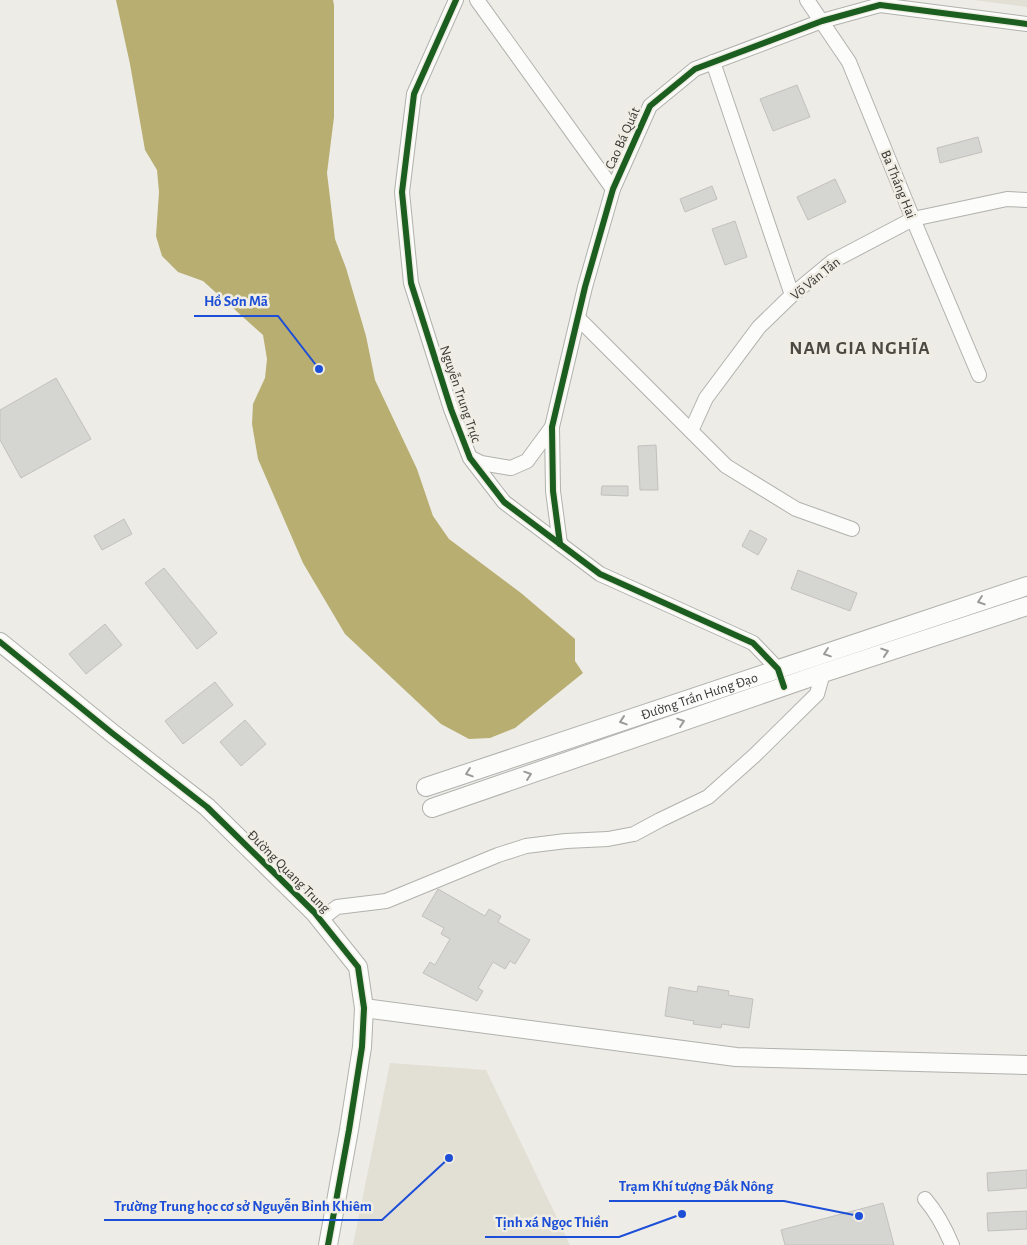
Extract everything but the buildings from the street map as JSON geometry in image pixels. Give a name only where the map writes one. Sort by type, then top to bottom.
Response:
[{"type":"street","name":"Nguyễn Trung Trực","points":[[456,0],[414,94],[402,192],[411,283],[451,409],[470,458],[504,502],[600,574],[753,642],[778,669]]},
{"type":"street","points":[[477,0],[613,189]]},
{"type":"street","name":"Ba Tháng Hai","points":[[808,0],[849,62],[979,374]]},
{"type":"street","name":"Cao Bá Quát","points":[[560,544],[553,491],[552,427],[585,287],[613,189],[650,106],[695,69],[822,21],[880,5],[1027,24]]},
{"type":"street","points":[[713,62],[792,296]]},
{"type":"street","name":"Võ Văn Tần","points":[[691,431],[706,398],[759,327],[833,261],[913,219],[1007,200],[1027,200]]},
{"type":"street","points":[[578,318],[726,466],[796,509],[852,529]]},
{"type":"street","name":"Cao Bá Quát","points":[[470,458],[481,463],[511,468],[528,461],[552,427]]},
{"type":"street","name":"Đường Trần Hưng Đạo","points":[[426,787],[1027,586]]},
{"type":"street","name":"Đường Trần Hưng Đạo","points":[[432,808],[823,673],[1027,606]]},
{"type":"street","name":"Đường Quang Trung","points":[[0,642],[207,807],[314,912],[358,967],[364,1008],[362,1047],[328,1245]]},
{"type":"street","points":[[778,669],[784,687]]},
{"type":"street","points":[[320,920],[337,907],[386,901],[498,855],[526,846],[566,841],[608,840],[634,834],[708,797],[756,755],[817,694],[823,673]]},
{"type":"street","points":[[561,742],[567,761]]},
{"type":"street","points":[[364,1008],[736,1057],[1027,1065]]},
{"type":"street","points":[[925,1199],[943,1225],[952,1245]]},
{"type":"shaded area","points":[[116,0],[333,0],[334,117],[327,173],[335,239],[346,268],[366,336],[375,380],[417,469],[433,516],[449,539],[521,593],[575,639],[575,661],[583,673],[515,728],[490,738],[469,739],[441,724],[345,634],[303,563],[258,459],[252,424],[253,404],[265,378],[267,359],[263,335],[203,281],[178,272],[162,256],[156,236],[159,192],[157,170],[145,150],[130,64]]},
{"type":"shaded area","points":[[974,0],[1027,0],[1027,7]]},
{"type":"shaded area","points":[[390,1063],[486,1070],[570,1245],[353,1245]]},
{"type":"cycle path","points":[[456,0],[414,94],[402,192],[411,283],[451,409],[470,458],[504,502],[600,574],[753,643],[778,669],[784,687]]},
{"type":"cycle path","points":[[560,544],[553,491],[552,427],[585,287],[613,189],[650,106],[695,69],[822,21],[880,5],[1027,24]]},
{"type":"cycle path","points":[[0,642],[207,807],[314,912],[358,967],[364,1008],[362,1047],[328,1245]]},
{"type":"place","name":"Hồ Sơn Mã","points":[[319,369]]},
{"type":"place","name":"Trường Trung học cơ sở Nguyễn Bỉnh Khiêm","points":[[449,1158]]},
{"type":"place","name":"Tịnh xá Ngọc Thiền","points":[[682,1214]]},
{"type":"place","name":"Trạm Khí tượng Đắk Nông","points":[[859,1216]]},
{"type":"district","name":"NAM GIA NGHĨA","points":[[860,347]]}]
